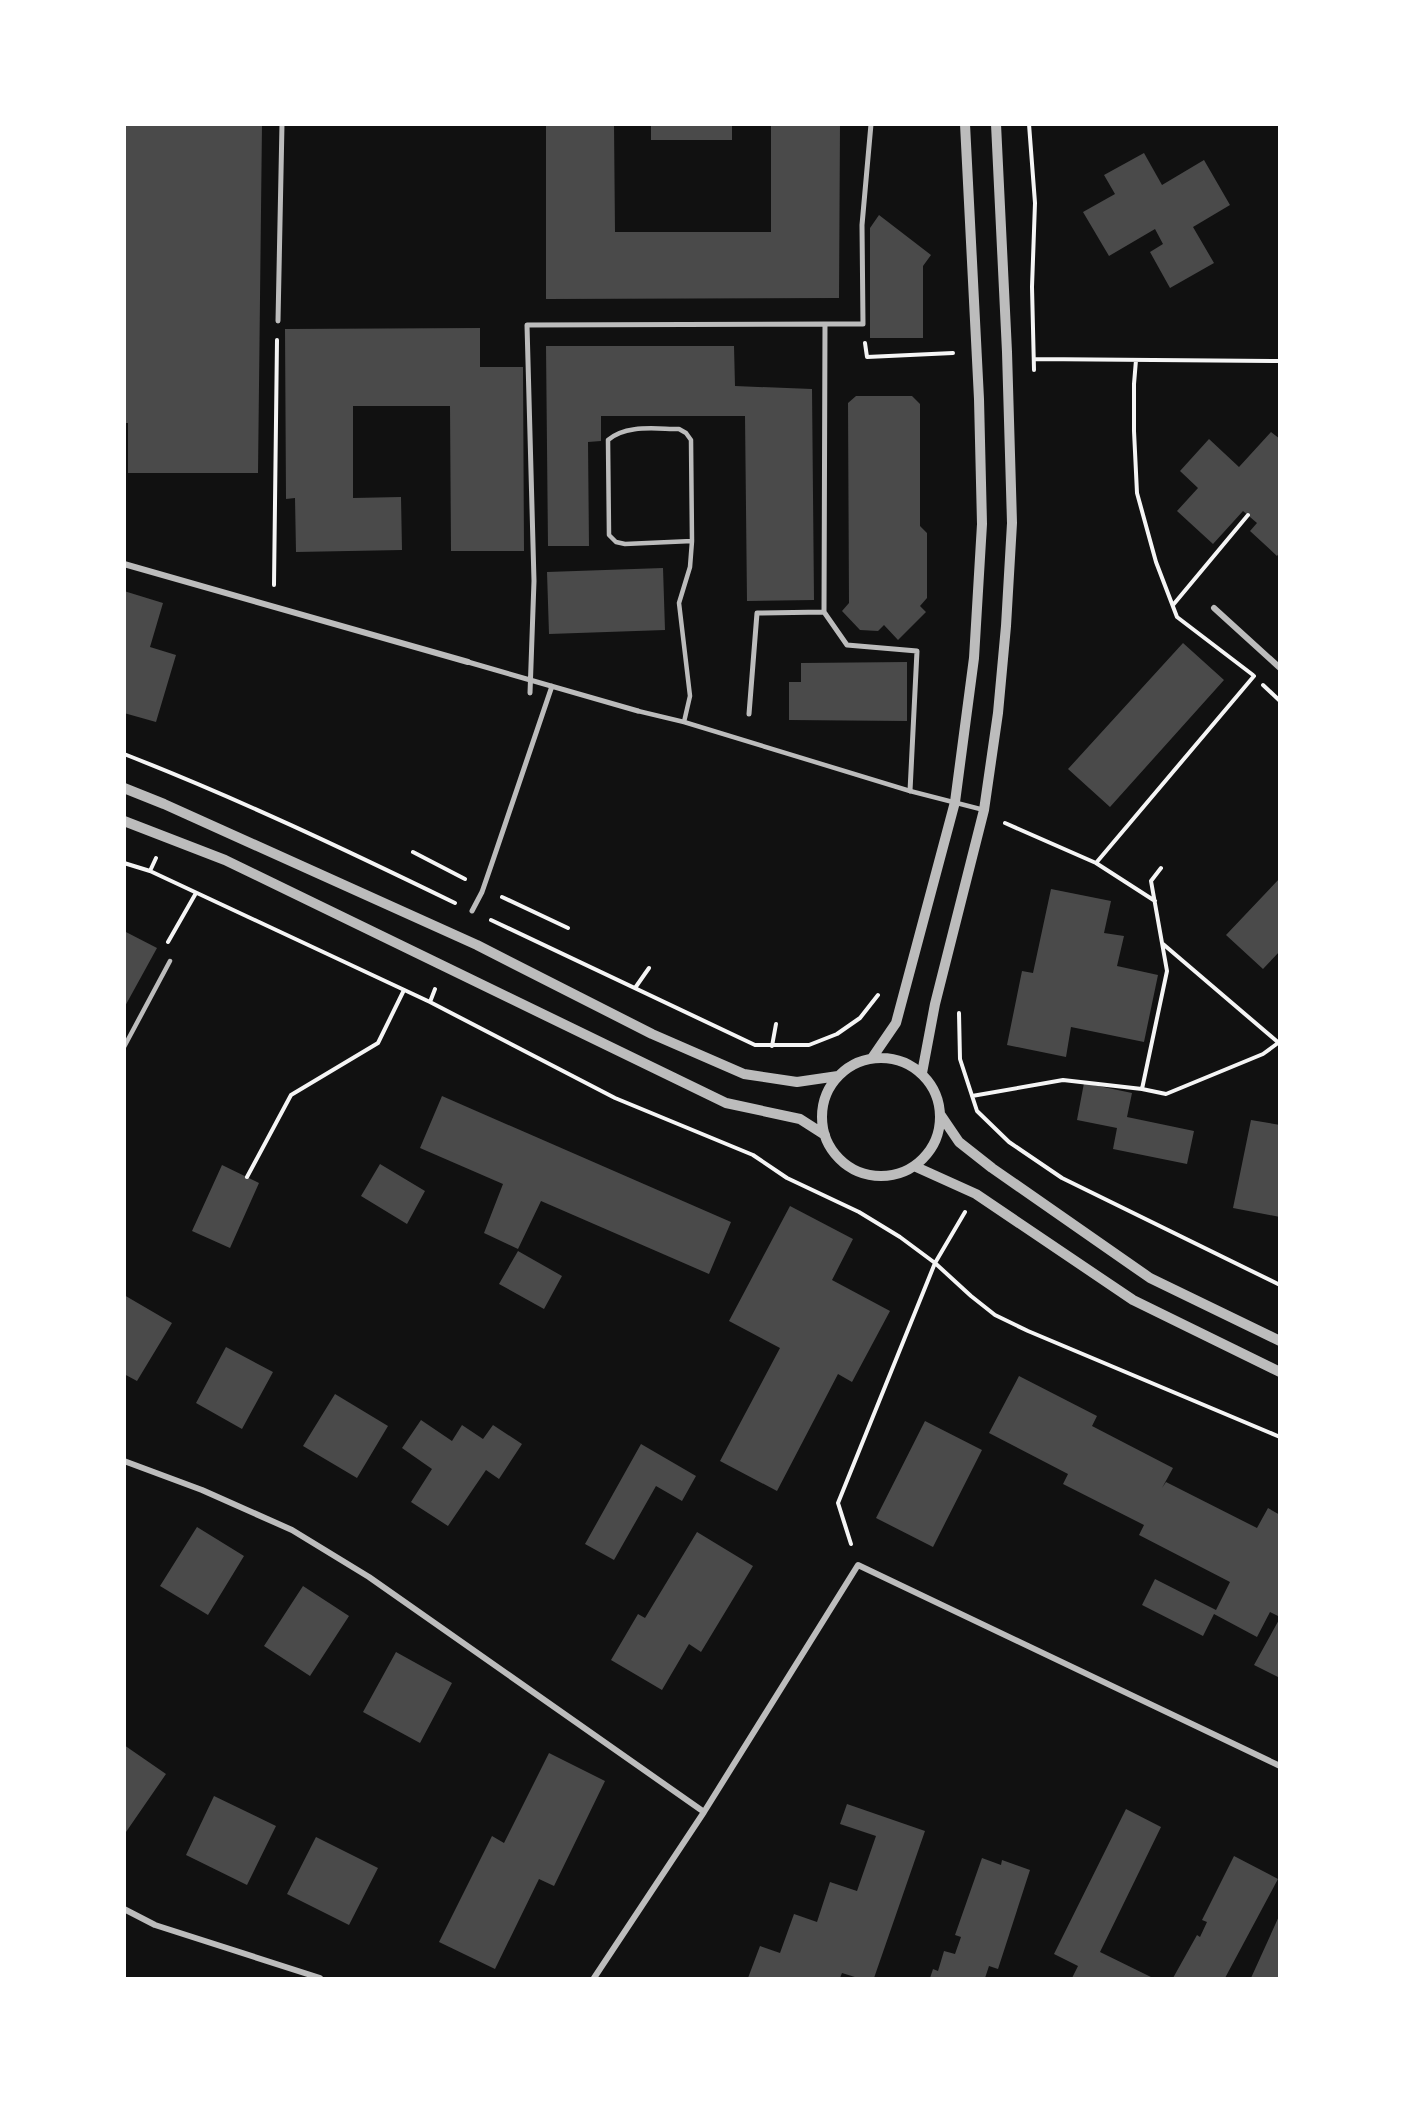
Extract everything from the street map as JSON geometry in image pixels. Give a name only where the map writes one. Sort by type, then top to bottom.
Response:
[{"type":"street","points":[[278,321],[282,124]]},
{"type":"street","points":[[530,693],[534,581],[527,325],[863,324],[862,225],[871,124]]},
{"type":"street","points":[[872,1058],[896,1023],[955,802],[974,658],[982,524],[965,124]]},
{"type":"street","points":[[922,1073],[935,1004],[984,810],[998,713],[1012,523],[1007,352],[996,124]]},
{"type":"street","points":[[825,324],[824,612],[847,645],[917,651],[910,791]]},
{"type":"street","points":[[124,564],[638,711]]},
{"type":"street","points":[[1214,608],[1280,668]]},
{"type":"street","points":[[749,714],[757,613],[824,612]]},
{"type":"street","points":[[472,911],[483,889],[552,686]]},
{"type":"street","points":[[124,788],[477,945],[652,1034],[744,1074],[797,1082],[837,1076]]},
{"type":"street","points":[[124,821],[225,860],[726,1103],[800,1119],[825,1135]]},
{"type":"street","points":[[872,1058],[890,1058],[907,1063],[922,1073],[938,1099],[940,1114],[938,1134],[928,1152],[914,1166],[901,1173],[888,1176],[861,1173],[849,1167],[830,1147],[822,1120],[823,1104],[828,1089],[837,1076],[853,1064],[872,1058]]},
{"type":"street","points":[[940,1114],[959,1142],[992,1168],[1150,1278],[1280,1341]]},
{"type":"street","points":[[914,1166],[976,1194],[1133,1300],[1280,1372]]},
{"type":"street","points":[[124,1461],[202,1490],[292,1530],[369,1577],[704,1812]]},
{"type":"street","points":[[594,1978],[704,1812],[858,1565],[1280,1766]]},
{"type":"street","points":[[124,1909],[154,1925],[320,1978]]},
{"type":"lane","points":[[684,722],[690,696],[679,603],[690,567],[692,541],[691,440],[679,429],[627,430],[616,433],[608,440],[609,535],[616,542],[625,544],[692,541]]},
{"type":"lane","points":[[638,711],[684,722],[910,791],[984,810]]},
{"type":"lane","points":[[124,1047],[170,962]]},
{"type":"path","points":[[274,606],[278,321]]},
{"type":"path","points":[[863,324],[867,357],[976,353]]},
{"type":"path","points":[[1007,352],[1034,352]]},
{"type":"path","points":[[1034,359],[1280,362]]},
{"type":"path","points":[[1136,360],[1134,431],[1137,493],[1156,562],[1177,617],[1254,676],[1280,701]]},
{"type":"path","points":[[1173,605],[1248,515]]},
{"type":"path","points":[[1096,863],[1254,676]]},
{"type":"path","points":[[124,754],[356,854],[755,1045],[809,1045],[837,1034],[860,1018],[883,989]]},
{"type":"path","points":[[1002,822],[1096,863],[1155,901]]},
{"type":"path","points":[[412,852],[483,889],[568,928]]},
{"type":"path","points":[[124,863],[150,871],[404,990],[615,1098],[753,1155],[787,1178],[859,1212],[900,1237],[935,1263],[995,1315],[1039,1336],[1280,1437]]},
{"type":"path","points":[[1142,1089],[1167,971],[1151,880],[1161,868]]},
{"type":"path","points":[[170,962],[166,945],[196,893]]},
{"type":"path","points":[[972,1096],[1063,1080],[1166,1094],[1263,1054],[1279,1044],[1162,943]]},
{"type":"path","points":[[635,988],[649,968]]},
{"type":"path","points":[[247,1177],[291,1095],[378,1043],[404,990]]},
{"type":"path","points":[[959,1011],[960,1059],[977,1111],[1009,1142],[1062,1178],[1280,1285]]},
{"type":"path","points":[[772,1046],[776,1024]]},
{"type":"path","points":[[858,1565],[837,1503],[935,1263]]},
{"type":"building","points":[[124,124],[262,124],[258,473],[128,473],[128,423],[124,423]]},
{"type":"building","points":[[546,124],[614,124],[615,232],[771,232],[771,124],[840,124],[839,298],[546,299]]},
{"type":"building","points":[[651,124],[732,124],[732,140],[651,140]]},
{"type":"building","points":[[1144,153],[1162,185],[1204,160],[1230,205],[1193,227],[1214,263],[1170,288],[1150,252],[1163,244],[1155,229],[1109,256],[1083,212],[1115,194],[1104,175]]},
{"type":"building","points":[[879,215],[931,255],[923,266],[923,338],[870,338],[870,228]]},
{"type":"building","points":[[480,328],[480,367],[523,367],[524,551],[451,551],[450,406],[353,406],[353,498],[401,497],[402,550],[296,552],[295,498],[286,499],[285,329]]},
{"type":"building","points":[[546,346],[734,346],[735,386],[812,389],[814,600],[747,601],[745,416],[601,416],[601,441],[588,442],[589,546],[548,546]]},
{"type":"building","points":[[856,396],[912,396],[920,404],[920,526],[927,533],[927,598],[920,606],[926,612],[898,640],[884,625],[878,631],[860,630],[842,611],[849,603],[848,403]]},
{"type":"building","points":[[1271,432],[1280,439],[1280,552],[1277,556],[1250,531],[1257,523],[1243,511],[1213,544],[1177,511],[1198,488],[1180,471],[1209,439],[1239,467]]},
{"type":"building","points":[[663,568],[665,630],[549,634],[547,572]]},
{"type":"building","points":[[124,591],[163,603],[150,647],[176,655],[156,722],[124,713]]},
{"type":"building","points":[[1183,643],[1224,680],[1110,807],[1068,769]]},
{"type":"building","points":[[907,662],[907,721],[789,720],[789,682],[801,682],[801,663]]},
{"type":"building","points":[[1280,878],[1280,951],[1263,969],[1226,935]]},
{"type":"building","points":[[1051,889],[1111,901],[1104,933],[1124,936],[1117,966],[1158,975],[1144,1042],[1071,1027],[1066,1057],[1007,1045],[1022,971],[1033,973]]},
{"type":"building","points":[[124,931],[157,948],[124,1008]]},
{"type":"building","points":[[1084,1083],[1132,1093],[1127,1117],[1194,1131],[1187,1164],[1113,1149],[1117,1128],[1077,1120]]},
{"type":"building","points":[[442,1096],[731,1222],[709,1274],[541,1201],[518,1249],[484,1233],[503,1184],[420,1148]]},
{"type":"building","points":[[1251,1120],[1280,1125],[1280,1217],[1233,1208]]},
{"type":"building","points":[[380,1164],[425,1191],[407,1224],[361,1196]]},
{"type":"building","points":[[222,1165],[259,1183],[230,1248],[192,1231]]},
{"type":"building","points":[[790,1206],[853,1239],[832,1280],[890,1311],[852,1382],[838,1374],[777,1491],[720,1461],[780,1348],[729,1321]]},
{"type":"building","points":[[518,1251],[562,1276],[544,1309],[499,1284]]},
{"type":"building","points":[[124,1295],[172,1323],[137,1381],[124,1374]]},
{"type":"building","points":[[226,1347],[273,1372],[242,1429],[196,1403]]},
{"type":"building","points":[[1019,1376],[1097,1416],[1092,1426],[1173,1468],[1162,1488],[1166,1482],[1257,1528],[1268,1508],[1280,1515],[1280,1617],[1270,1612],[1257,1637],[1214,1614],[1203,1636],[1142,1605],[1155,1579],[1216,1610],[1230,1582],[1139,1535],[1144,1525],[1063,1484],[1068,1474],[989,1433]]},
{"type":"building","points":[[335,1394],[388,1426],[357,1478],[303,1446]]},
{"type":"building","points":[[421,1420],[452,1441],[462,1425],[483,1439],[493,1425],[522,1444],[499,1479],[486,1470],[448,1526],[411,1502],[432,1469],[402,1448]]},
{"type":"building","points":[[925,1421],[982,1450],[933,1547],[876,1518]]},
{"type":"building","points":[[641,1444],[696,1476],[682,1501],[656,1486],[614,1560],[585,1544]]},
{"type":"building","points":[[197,1527],[244,1556],[208,1615],[160,1586]]},
{"type":"building","points":[[697,1532],[753,1566],[701,1652],[689,1644],[662,1690],[611,1660],[638,1614],[645,1618]]},
{"type":"building","points":[[303,1586],[349,1616],[310,1676],[264,1646]]},
{"type":"building","points":[[1280,1618],[1280,1678],[1254,1665]]},
{"type":"building","points":[[396,1652],[452,1683],[420,1743],[363,1712]]},
{"type":"building","points":[[124,1745],[166,1774],[126,1832],[124,1831]]},
{"type":"building","points":[[549,1753],[605,1781],[554,1886],[539,1879],[495,1969],[439,1942],[492,1836],[504,1843]]},
{"type":"building","points":[[214,1796],[276,1826],[247,1885],[186,1855]]},
{"type":"building","points":[[847,1804],[925,1831],[874,1978],[858,1978],[842,1973],[840,1978],[748,1978],[760,1946],[780,1953],[794,1914],[817,1922],[830,1882],[857,1891],[876,1836],[840,1824]]},
{"type":"building","points":[[1126,1809],[1161,1827],[1100,1952],[1153,1978],[1072,1978],[1078,1966],[1054,1954]]},
{"type":"building","points":[[316,1837],[378,1868],[349,1925],[287,1894]]},
{"type":"building","points":[[1234,1856],[1278,1879],[1225,1978],[1173,1978],[1197,1935],[1200,1937],[1207,1922],[1202,1920]]},
{"type":"building","points":[[982,1858],[1001,1865],[1002,1860],[1030,1870],[998,1969],[989,1966],[985,1978],[930,1978],[933,1969],[938,1971],[944,1951],[955,1954],[961,1937],[955,1935]]},
{"type":"building","points":[[1280,1914],[1280,1978],[1251,1978]]}]
